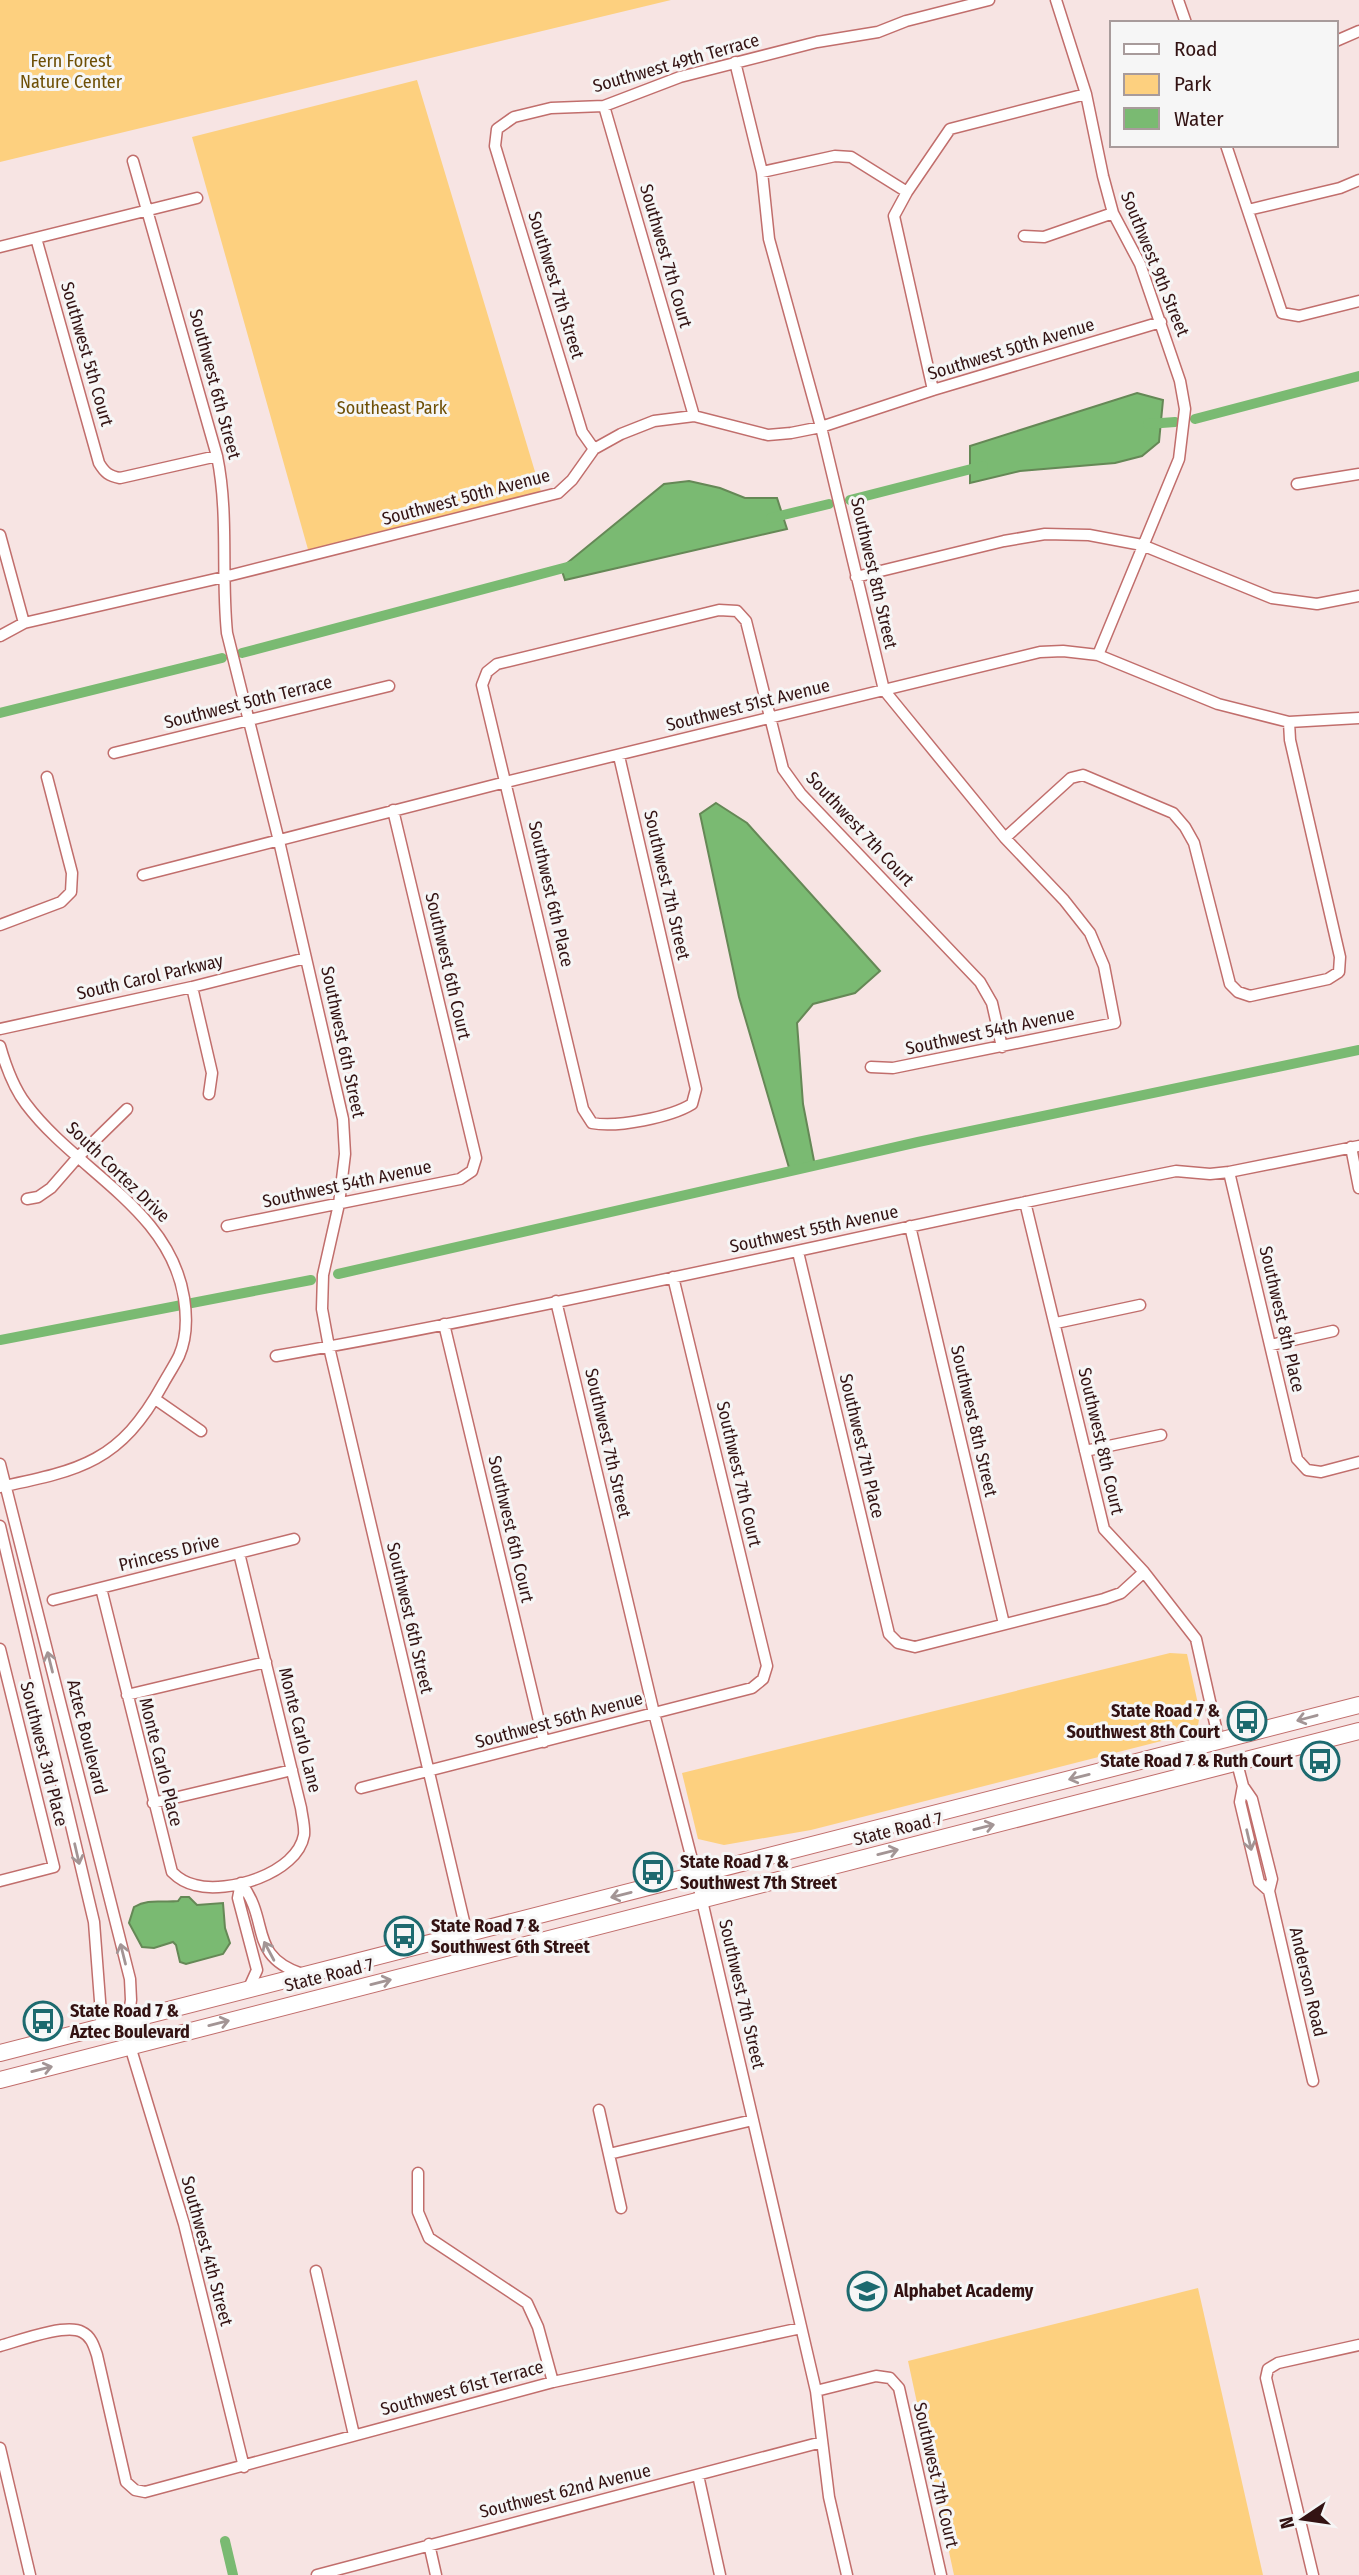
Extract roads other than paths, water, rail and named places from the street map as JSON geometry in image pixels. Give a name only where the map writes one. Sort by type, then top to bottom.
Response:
[{"type":"main road","name":"State Road 7","points":[[0,2053],[1359,1705]]},
{"type":"main road","points":[[1237,1763],[1248,1742],[1264,1730]]},
{"type":"main road","name":"State Road 7","points":[[0,2080],[1359,1731]]},
{"type":"main road","points":[[1178,1778],[1209,1760],[1219,1741]]},
{"type":"main road","points":[[432,1969],[459,1951],[467,1934]]},
{"type":"main road","points":[[130,2046],[135,2034],[166,2011]]},
{"type":"main road","points":[[82,2059],[114,2040],[128,2021]]},
{"type":"street","name":"Southwest 49th Terrace","points":[[497,129],[514,117],[551,108],[604,106],[680,76],[817,42],[878,32],[906,21],[989,0]]},
{"type":"street","name":"Southwest 9th Street","points":[[1056,0],[1086,94],[1113,213],[1140,264],[1180,381],[1185,409],[1179,459],[1098,655]]},
{"type":"street","points":[[1178,0],[1185,21]]},
{"type":"street","points":[[1338,40],[1359,31]]},
{"type":"street","name":"Southwest 8th Street","points":[[735,62],[762,172],[769,239],[821,427],[884,690],[1005,838],[1064,900],[1090,933],[1104,966],[1115,1023]]},
{"type":"street","points":[[933,390],[894,216],[950,128],[1086,94]]},
{"type":"street","name":"Southwest 7th Court","points":[[604,106],[694,416]]},
{"type":"street","name":"Southwest 7th Street","points":[[497,129],[495,146],[582,432],[594,449]]},
{"type":"street","points":[[1227,147],[1282,313],[1299,316],[1359,301]]},
{"type":"street","points":[[762,172],[835,156],[851,157],[907,192]]},
{"type":"street","name":"Southwest 6th Street","points":[[133,161],[217,456],[222,480],[227,633],[279,841],[343,1119],[345,1154],[339,1204],[323,1275],[322,1309],[467,1934]]},
{"type":"street","points":[[1248,210],[1340,188],[1359,180]]},
{"type":"street","points":[[0,247],[148,208],[197,198]]},
{"type":"street","points":[[1024,236],[1044,237],[1113,213]]},
{"type":"street","name":"Southwest 5th Court","points":[[36,238],[99,463],[110,477],[120,478],[217,456]]},
{"type":"street","name":"Southwest 50th Avenue","points":[[0,636],[24,623],[224,577],[558,493],[572,480],[594,449],[621,434],[654,421],[694,416],[768,435],[791,433],[821,427],[933,390],[1161,323]]},
{"type":"street","points":[[1297,484],[1359,474]]},
{"type":"street","points":[[856,577],[1004,541],[1045,534],[1089,535],[1142,545],[1272,598],[1317,604],[1359,596]]},
{"type":"street","points":[[0,535],[24,623]]},
{"type":"street","name":"Southwest 6th Place","points":[[592,1123],[583,1109],[482,685],[487,672],[497,664],[719,610],[737,611]]},
{"type":"street","name":"Southwest 7th Court","points":[[737,611],[746,621],[783,769],[801,794],[979,982],[992,1003],[1002,1046]]},
{"type":"street","name":"Southwest 51st Avenue","points":[[143,875],[393,810],[1040,652],[1063,651],[1098,655],[1218,704],[1289,722],[1359,718]]},
{"type":"street","name":"Southwest 50th Terrace","points":[[114,752],[389,685]]},
{"type":"street","points":[[1005,838],[1071,778],[1083,775],[1173,813],[1194,843],[1230,984],[1238,992],[1250,996],[1328,979],[1339,972],[1340,957],[1290,740],[1289,722]]},
{"type":"street","name":"Southwest 7th Street","points":[[592,1123],[606,1126],[681,1111],[692,1104],[696,1089],[619,756]]},
{"type":"street","points":[[0,925],[61,902],[71,892],[72,873],[47,777]]},
{"type":"street","name":"Southwest 6th Court","points":[[393,810],[476,1158],[472,1171]]},
{"type":"street","name":"South Carol Parkway","points":[[0,1029],[192,987],[306,957]]},
{"type":"street","points":[[192,987],[212,1073],[209,1094]]},
{"type":"street","name":"Southwest 54th Avenue","points":[[871,1067],[893,1068],[1115,1023]]},
{"type":"street","name":"South Cortez Drive","points":[[0,1046],[8,1071],[25,1103],[155,1230],[175,1263],[184,1294],[186,1321],[178,1356],[155,1399],[122,1440],[100,1458],[63,1472],[3,1487]]},
{"type":"street","points":[[27,1199],[38,1197],[51,1188],[127,1109]]},
{"type":"street","points":[[1355,1146],[1359,1188]]},
{"type":"street","name":"Southwest 55th Avenue","points":[[276,1356],[799,1252],[910,1226],[1176,1171],[1210,1174],[1229,1172],[1355,1146]]},
{"type":"street","name":"Southwest 54th Avenue","points":[[227,1226],[460,1179],[472,1171]]},
{"type":"street","name":"Southwest 8th Place","points":[[1229,1172],[1297,1459],[1307,1470],[1321,1472],[1359,1462]]},
{"type":"street","name":"Southwest 8th Court","points":[[1025,1202],[1104,1530],[1144,1572],[1196,1639],[1219,1741]]},
{"type":"street","name":"Southwest 8th Street","points":[[910,1226],[1004,1624]]},
{"type":"street","name":"Southwest 7th Place","points":[[799,1252],[889,1634],[898,1643],[915,1647],[1004,1624]]},
{"type":"street","name":"Southwest 7th Court","points":[[673,1277],[767,1666],[763,1679]]},
{"type":"street","name":"Southwest 7th Street","points":[[556,1301],[654,1713],[702,1900],[816,2391],[829,2497],[847,2575]]},
{"type":"street","points":[[1056,1323],[1140,1305]]},
{"type":"street","name":"Southwest 6th Court","points":[[444,1324],[544,1742]]},
{"type":"street","points":[[1271,1345],[1333,1331]]},
{"type":"street","points":[[155,1399],[201,1432]]},
{"type":"street","points":[[1085,1451],[1161,1435]]},
{"type":"street","name":"Aztec Boulevard","points":[[0,1464],[3,1487],[25,1563],[130,1979],[128,2021]]},
{"type":"street","name":"Aztec Boulevard","points":[[0,1526],[94,1922],[102,2027]]},
{"type":"street","name":"Princess Drive","points":[[53,1601],[293,1539]]},
{"type":"street","name":"Monte Carlo Lane","points":[[239,1553],[301,1808],[304,1835],[298,1849],[287,1861],[260,1879],[241,1883]]},
{"type":"street","points":[[10,1568],[25,1563]]},
{"type":"street","points":[[1004,1624],[1121,1593],[1144,1572]]},
{"type":"street","name":"Monte Carlo Place","points":[[101,1588],[172,1872],[195,1886],[226,1887],[241,1883]]},
{"type":"street","name":"Southwest 3rd Place","points":[[0,1649],[54,1867],[0,1881]]},
{"type":"street","points":[[127,1695],[266,1662]]},
{"type":"street","name":"Southwest 56th Avenue","points":[[361,1788],[752,1688],[763,1679]]},
{"type":"street","name":"Anderson Road","points":[[1237,1763],[1243,1786],[1240,1802],[1259,1882],[1269,1891],[1313,2081]]},
{"type":"street","points":[[153,1803],[292,1770]]},
{"type":"street","points":[[241,1883],[252,1897],[266,1948],[274,1961],[304,1975]]},
{"type":"street","points":[[241,1883],[238,1898],[257,1970],[248,1990]]},
{"type":"street","name":"Southwest 4th Street","points":[[130,2046],[184,2224],[244,2467]]},
{"type":"street","points":[[598,2110],[621,2208]]},
{"type":"street","points":[[609,2154],[753,2120]]},
{"type":"street","points":[[418,2173],[418,2212],[429,2238],[527,2304],[538,2327],[553,2382]]},
{"type":"street","points":[[316,2271],[354,2435]]},
{"type":"street","name":"Southwest 61st Terrace","points":[[0,2346],[66,2329],[81,2331],[91,2340],[97,2354],[126,2482],[135,2490],[145,2493],[553,2382],[801,2328]]},
{"type":"street","points":[[1313,2575],[1266,2378],[1268,2369],[1278,2363],[1359,2347]]},
{"type":"street","name":"Southwest 7th Court","points":[[816,2391],[876,2376],[890,2378],[898,2388],[941,2575]]},
{"type":"street","name":"Southwest 62nd Avenue","points":[[317,2575],[822,2442]]},
{"type":"street","points":[[0,2448],[30,2575]]},
{"type":"street","points":[[698,2476],[720,2575]]},
{"type":"street","points":[[429,2544],[436,2575]]},
{"type":"water","points":[[1137,393],[1163,400],[1159,442],[1142,456],[1115,463],[1020,471],[970,483],[970,446]]},
{"type":"water","points":[[689,481],[720,488],[745,498],[777,498],[787,529],[565,580],[561,568],[664,484]]},
{"type":"water","points":[[716,803],[747,823],[880,971],[855,993],[813,1004],[797,1023],[803,1104],[815,1166],[790,1171],[739,997],[700,814]]},
{"type":"water","points":[[181,1897],[189,1897],[197,1905],[223,1903],[225,1928],[230,1943],[223,1954],[186,1964],[180,1962],[173,1942],[154,1948],[142,1947],[129,1923],[134,1907],[150,1902],[178,1901]]},
{"type":"waterway","points":[[1195,419],[1359,376]]},
{"type":"waterway","points":[[1148,424],[1175,422]]},
{"type":"waterway","points":[[850,500],[983,466]]},
{"type":"waterway","points":[[771,518],[829,504]]},
{"type":"waterway","points":[[242,653],[575,565]]},
{"type":"waterway","points":[[0,713],[222,658]]},
{"type":"waterway","points":[[338,1274],[918,1142],[1359,1050]]},
{"type":"waterway","points":[[0,1340],[311,1280]]},
{"type":"waterway","points":[[225,2541],[233,2575]]},
{"type":"place","name":"State Road 7 & Southwest 8th Court","points":[[1247,1721]]},
{"type":"place","name":"State Road 7 & Ruth Court","points":[[1320,1761]]},
{"type":"place","name":"State Road 7 & Southwest 7th Street","points":[[653,1872]]},
{"type":"place","name":"State Road 7 & Southwest 6th Street","points":[[404,1936]]},
{"type":"place","name":"State Road 7 & Aztec Boulevard","points":[[43,2021]]},
{"type":"place","name":"Alphabet Academy","points":[[867,2291]]},
{"type":"park label","name":"Fern Forest Nature Center","points":[[71,71]]},
{"type":"park label","name":"Southeast Park","points":[[392,408]]}]
